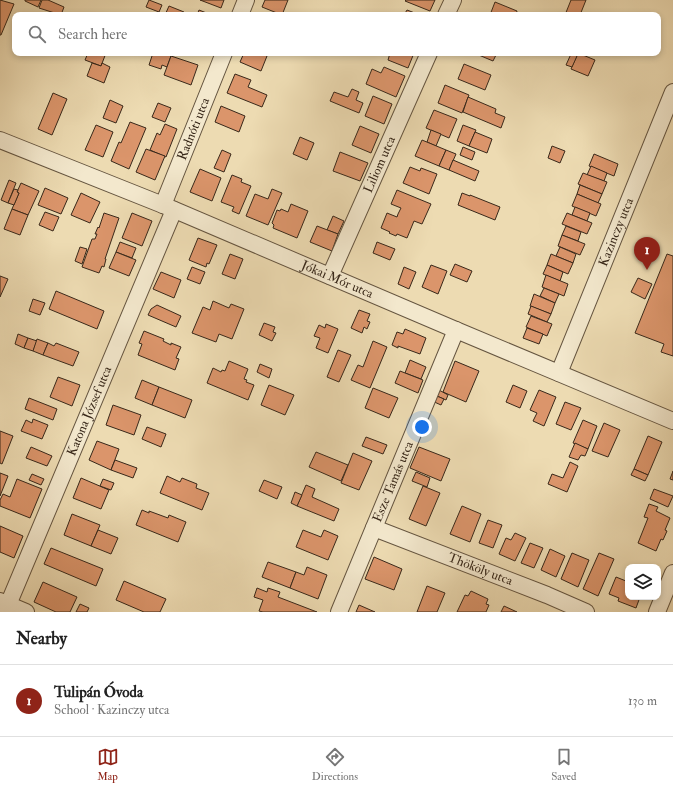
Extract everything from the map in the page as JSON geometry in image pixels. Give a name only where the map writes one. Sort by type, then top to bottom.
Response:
[{"type":"street","points":[[241,12],[246,0]]},
{"type":"street","points":[[447,12],[453,0]]},
{"type":"street","name":"Radnóti utca","points":[[168,207],[223,56]]},
{"type":"street","name":"Liliom utca","points":[[330,276],[429,56]]},
{"type":"street","name":"Kazinczy utca","points":[[559,373],[673,92]]},
{"type":"street","name":"Jókai Mór utca","points":[[0,140],[168,207],[673,421]]},
{"type":"street","name":"Katona József utca","points":[[5,606],[168,207]]},
{"type":"street","name":"Esze Tamás utca","points":[[339,612],[456,330]]},
{"type":"street","name":"Thököly utca","points":[[374,528],[547,595],[586,612]]},
{"type":"street","points":[[657,612],[673,572]]},
{"type":"street","points":[[5,606],[26,612]]},
{"type":"building","points":[[0,0],[14,4],[1,35],[0,35]]},
{"type":"building","points":[[25,0],[41,0],[38,7]]},
{"type":"building","points":[[42,0],[48,0],[64,7],[62,12],[52,12],[39,8]]},
{"type":"building","points":[[149,0],[162,5],[159,12],[146,7]]},
{"type":"building","points":[[200,0],[224,0],[221,8]]},
{"type":"building","points":[[265,0],[288,0],[283,12],[274,12],[262,7]]},
{"type":"building","points":[[435,0],[430,11],[405,1]]},
{"type":"building","points":[[571,0],[586,0],[581,12],[566,12]]},
{"type":"building","points":[[495,2],[517,11],[517,12],[491,12]]},
{"type":"building","points":[[169,6],[184,12],[166,12]]},
{"type":"building","points":[[87,56],[105,56],[101,66],[85,60]]},
{"type":"building","points":[[152,56],[171,56],[167,67],[162,65],[161,69],[149,65]]},
{"type":"building","points":[[171,56],[198,65],[191,85],[164,75]]},
{"type":"building","points":[[243,56],[267,56],[261,71],[240,62]]},
{"type":"building","points":[[389,56],[413,56],[408,68],[388,60]]},
{"type":"building","points":[[481,56],[496,56],[493,61]]},
{"type":"building","points":[[570,56],[577,56],[572,67],[566,65]]},
{"type":"building","points":[[577,56],[585,56],[595,60],[588,76],[571,69]]},
{"type":"building","points":[[92,63],[101,66],[102,63],[110,67],[104,83],[87,76]]},
{"type":"building","points":[[464,64],[491,75],[485,90],[458,79]]},
{"type":"building","points":[[384,67],[405,76],[396,97],[366,84],[372,69],[381,73]]},
{"type":"building","points":[[235,74],[251,80],[248,87],[267,95],[262,107],[227,93]]},
{"type":"building","points":[[445,85],[469,95],[462,113],[438,103]]},
{"type":"building","points":[[352,89],[359,92],[356,100],[363,103],[359,113],[330,101],[334,92],[348,97]]},
{"type":"building","points":[[53,93],[67,99],[52,135],[38,129]]},
{"type":"building","points":[[373,96],[392,104],[384,124],[365,116]]},
{"type":"building","points":[[468,97],[496,109],[495,113],[505,117],[501,128],[463,112]]},
{"type":"building","points":[[110,100],[123,106],[116,123],[103,118]]},
{"type":"building","points":[[158,103],[171,108],[165,122],[152,117]]},
{"type":"building","points":[[221,106],[245,116],[239,132],[215,122]]},
{"type":"building","points":[[434,110],[457,119],[449,138],[426,128]]},
{"type":"building","points":[[130,122],[146,128],[129,169],[111,161]]},
{"type":"building","points":[[165,124],[177,129],[166,157],[150,150],[157,133],[160,135]]},
{"type":"building","points":[[96,125],[113,132],[103,157],[85,150]]},
{"type":"building","points":[[463,125],[476,130],[469,146],[457,141]]},
{"type":"building","points":[[360,126],[379,134],[371,153],[352,145]]},
{"type":"building","points":[[431,130],[441,134],[436,146],[427,142]]},
{"type":"building","points":[[475,132],[492,139],[487,153],[469,146]]},
{"type":"building","points":[[300,137],[314,143],[307,160],[293,154]]},
{"type":"building","points":[[422,140],[446,150],[439,166],[415,156]]},
{"type":"building","points":[[552,146],[565,151],[560,163],[548,158]]},
{"type":"building","points":[[463,147],[475,152],[472,160],[460,155]]},
{"type":"building","points":[[146,149],[165,156],[155,180],[136,172]]},
{"type":"building","points":[[222,150],[231,154],[224,172],[214,168]]},
{"type":"building","points":[[446,150],[456,154],[449,170],[439,166]]},
{"type":"building","points":[[340,152],[368,163],[360,181],[333,171]]},
{"type":"building","points":[[594,154],[618,164],[614,176],[589,166]]},
{"type":"building","points":[[453,160],[479,171],[475,181],[449,170]]},
{"type":"building","points":[[591,166],[607,173],[604,181],[587,175]]},
{"type":"building","points":[[410,167],[420,171],[421,168],[437,174],[429,194],[403,183]]},
{"type":"building","points":[[200,169],[221,178],[212,201],[190,192]]},
{"type":"building","points":[[583,173],[607,182],[602,194],[578,184]]},
{"type":"building","points":[[232,175],[242,179],[241,182],[251,186],[239,214],[232,211],[234,207],[221,202]]},
{"type":"building","points":[[9,180],[16,183],[8,203],[1,200]]},
{"type":"building","points":[[21,183],[39,191],[28,215],[12,209],[19,193],[17,192]]},
{"type":"building","points":[[580,185],[602,194],[598,203],[577,194]]},
{"type":"building","points":[[45,188],[68,198],[61,214],[38,205]]},
{"type":"building","points":[[14,189],[18,190],[17,192],[19,193],[14,205],[8,203]]},
{"type":"building","points":[[272,189],[282,193],[268,225],[246,216],[255,194],[268,199]]},
{"type":"building","points":[[397,190],[431,204],[422,224],[414,221],[407,238],[397,234],[396,236],[381,228],[387,213],[397,217],[401,208],[391,204]]},
{"type":"building","points":[[81,193],[100,202],[90,223],[71,215]]},
{"type":"building","points":[[462,193],[500,207],[495,220],[458,205]]},
{"type":"building","points":[[577,194],[601,204],[596,216],[572,206]]},
{"type":"building","points":[[291,204],[308,211],[297,238],[273,228],[274,225],[272,223],[277,210],[280,211],[281,209],[288,212]]},
{"type":"building","points":[[575,207],[590,213],[587,221],[572,215]]},
{"type":"building","points":[[12,209],[28,215],[20,235],[4,229]]},
{"type":"building","points":[[45,212],[59,217],[53,231],[39,225]]},
{"type":"building","points":[[104,213],[119,218],[105,259],[104,267],[102,266],[99,273],[82,267],[92,239],[95,239],[97,234],[95,234],[98,227],[99,228]]},
{"type":"building","points":[[132,213],[152,221],[142,246],[122,238]]},
{"type":"building","points":[[567,213],[592,223],[587,234],[562,224]]},
{"type":"building","points":[[333,216],[344,221],[338,234],[327,230]]},
{"type":"building","points":[[317,226],[338,234],[332,251],[310,242]]},
{"type":"building","points":[[566,226],[581,232],[578,241],[562,235]]},
{"type":"building","points":[[562,235],[585,244],[580,255],[558,246]]},
{"type":"building","points":[[198,238],[217,245],[209,264],[207,263],[206,267],[189,260]]},
{"type":"building","points":[[120,242],[136,248],[132,258],[116,252]]},
{"type":"building","points":[[377,242],[395,249],[390,260],[373,253]]},
{"type":"building","points":[[80,247],[87,249],[82,264],[75,261]]},
{"type":"building","points":[[560,247],[576,254],[573,263],[556,256]]},
{"type":"building","points":[[116,252],[136,260],[129,276],[109,268]]},
{"type":"building","points":[[230,254],[243,259],[235,279],[222,274]]},
{"type":"building","points":[[551,254],[573,263],[568,274],[547,265]]},
{"type":"building","points":[[667,254],[673,256],[673,356],[661,352],[664,344],[635,333]]},
{"type":"building","points":[[455,264],[472,271],[467,282],[450,275]]},
{"type":"building","points":[[431,265],[447,271],[438,294],[422,287]]},
{"type":"building","points":[[547,265],[563,272],[560,281],[543,274]]},
{"type":"building","points":[[192,267],[205,272],[200,284],[187,279]]},
{"type":"building","points":[[404,267],[416,272],[409,289],[398,284]]},
{"type":"building","points":[[161,272],[181,280],[174,298],[153,289]]},
{"type":"building","points":[[546,275],[568,284],[564,296],[542,287]]},
{"type":"building","points":[[0,276],[8,279],[0,297]]},
{"type":"building","points":[[638,278],[652,284],[645,299],[631,292]]},
{"type":"building","points":[[544,288],[559,294],[555,303],[540,296]]},
{"type":"building","points":[[56,291],[104,311],[97,329],[49,309]]},
{"type":"building","points":[[534,294],[555,303],[551,314],[530,306]]},
{"type":"building","points":[[33,299],[45,303],[40,315],[29,311]]},
{"type":"building","points":[[213,301],[229,308],[231,304],[244,309],[232,339],[219,334],[216,342],[192,333],[203,307],[210,310]]},
{"type":"building","points":[[157,305],[181,316],[176,327],[148,315],[151,309]]},
{"type":"building","points":[[531,306],[551,314],[547,322],[528,314]]},
{"type":"building","points":[[359,310],[370,314],[367,321],[370,322],[367,329],[364,327],[362,333],[351,328]]},
{"type":"building","points":[[531,316],[552,324],[547,336],[526,327]]},
{"type":"building","points":[[264,323],[275,327],[273,332],[276,333],[272,341],[259,335]]},
{"type":"building","points":[[326,324],[338,329],[328,353],[316,348],[320,338],[314,336],[319,325],[325,328]]},
{"type":"building","points":[[527,328],[543,334],[539,344],[523,338]]},
{"type":"building","points":[[405,329],[426,338],[420,354],[392,345],[397,332],[403,334]]},
{"type":"building","points":[[144,331],[164,339],[163,341],[171,345],[171,343],[181,347],[176,358],[179,359],[175,370],[138,355],[142,344],[139,343]]},
{"type":"building","points":[[18,334],[28,338],[24,348],[15,344]]},
{"type":"building","points":[[28,338],[37,341],[33,351],[24,348]]},
{"type":"building","points":[[37,339],[48,343],[43,355],[33,351]]},
{"type":"building","points":[[373,341],[387,347],[370,388],[351,380],[358,365],[363,367]]},
{"type":"building","points":[[48,343],[54,346],[56,343],[79,352],[73,366],[43,355]]},
{"type":"building","points":[[338,350],[351,355],[339,382],[327,377]]},
{"type":"building","points":[[410,360],[426,367],[421,379],[405,373]]},
{"type":"building","points":[[229,361],[248,369],[244,379],[247,380],[246,382],[254,385],[248,400],[207,383],[213,368],[221,372],[222,370],[225,371]]},
{"type":"building","points":[[455,361],[479,371],[466,402],[443,392]]},
{"type":"building","points":[[260,364],[272,369],[269,378],[257,372]]},
{"type":"building","points":[[400,371],[423,380],[418,393],[395,383]]},
{"type":"building","points":[[58,377],[80,385],[72,406],[50,397]]},
{"type":"building","points":[[142,380],[159,387],[152,405],[135,398]]},
{"type":"building","points":[[269,385],[294,395],[285,415],[261,405]]},
{"type":"building","points":[[513,385],[527,391],[520,408],[506,402]]},
{"type":"building","points":[[159,387],[192,400],[185,418],[152,405]]},
{"type":"building","points":[[373,388],[398,398],[389,418],[365,408]]},
{"type":"building","points":[[439,390],[448,395],[446,400],[437,396]]},
{"type":"building","points":[[539,390],[556,397],[544,426],[533,421],[537,413],[530,410]]},
{"type":"building","points":[[432,394],[444,399],[441,405],[430,400]]},
{"type":"building","points":[[29,398],[57,409],[53,420],[25,409]]},
{"type":"building","points":[[565,402],[581,408],[571,430],[556,424]]},
{"type":"building","points":[[113,405],[141,415],[134,435],[106,425]]},
{"type":"building","points":[[33,419],[48,425],[42,439],[21,431],[26,420],[32,423]]},
{"type":"building","points":[[583,420],[597,426],[588,449],[573,443]]},
{"type":"building","points":[[604,423],[620,430],[608,457],[592,451]]},
{"type":"building","points":[[147,427],[166,434],[161,447],[142,439]]},
{"type":"building","points":[[0,431],[13,436],[2,464],[0,463]]},
{"type":"building","points":[[648,436],[662,442],[648,475],[634,469]]},
{"type":"building","points":[[366,437],[387,445],[383,454],[362,446]]},
{"type":"building","points":[[97,441],[119,449],[111,470],[89,460]]},
{"type":"building","points":[[575,443],[588,449],[585,456],[581,455],[578,460],[569,457]]},
{"type":"building","points":[[31,447],[52,456],[47,466],[26,458]]},
{"type":"building","points":[[419,447],[450,459],[441,481],[410,468]]},
{"type":"building","points":[[316,452],[348,465],[341,481],[309,467]]},
{"type":"building","points":[[353,453],[372,461],[359,490],[341,483]]},
{"type":"building","points":[[115,460],[137,468],[133,478],[111,470]]},
{"type":"building","points":[[570,462],[578,466],[567,492],[548,484],[552,474],[563,478]]},
{"type":"building","points":[[634,469],[648,475],[645,481],[631,475]]},
{"type":"building","points":[[673,471],[673,480],[670,479]]},
{"type":"building","points":[[416,472],[430,478],[427,487],[412,481]]},
{"type":"building","points":[[0,473],[8,476],[0,496]]},
{"type":"building","points":[[32,474],[44,479],[41,485],[29,480]]},
{"type":"building","points":[[167,476],[180,482],[182,478],[197,484],[196,488],[209,493],[202,510],[160,493]]},
{"type":"building","points":[[81,478],[109,490],[101,509],[73,498]]},
{"type":"building","points":[[17,479],[42,489],[30,518],[0,506],[0,500],[3,494],[10,497]]},
{"type":"building","points":[[103,479],[114,483],[111,490],[100,486]]},
{"type":"building","points":[[264,480],[282,487],[277,499],[259,491]]},
{"type":"building","points":[[306,485],[315,489],[312,497],[339,509],[334,521],[297,506]]},
{"type":"building","points":[[423,486],[440,493],[426,526],[409,519]]},
{"type":"building","points":[[654,489],[673,496],[668,507],[650,499]]},
{"type":"building","points":[[295,492],[302,495],[297,506],[291,503]]},
{"type":"building","points":[[649,504],[658,507],[656,511],[670,518],[665,530],[667,531],[663,540],[661,539],[656,551],[638,543],[648,518],[644,517]]},
{"type":"building","points":[[462,506],[481,514],[470,542],[450,534]]},
{"type":"building","points":[[142,510],[168,518],[169,515],[186,522],[178,542],[136,525]]},
{"type":"building","points":[[72,514],[100,525],[91,546],[64,535]]},
{"type":"building","points":[[488,520],[502,525],[493,548],[479,543]]},
{"type":"building","points":[[0,526],[23,536],[14,558],[0,552]]},
{"type":"building","points":[[98,530],[118,538],[111,554],[91,546]]},
{"type":"building","points":[[303,530],[321,537],[324,530],[338,536],[328,560],[296,547]]},
{"type":"building","points":[[515,533],[526,538],[515,561],[499,554],[506,538],[511,540]]},
{"type":"building","points":[[530,543],[543,548],[534,568],[521,563]]},
{"type":"building","points":[[51,548],[103,569],[96,586],[44,564]]},
{"type":"building","points":[[550,549],[565,556],[556,577],[541,570]]},
{"type":"building","points":[[572,553],[589,560],[578,587],[561,579]]},
{"type":"building","points":[[599,553],[614,559],[598,596],[583,589]]},
{"type":"building","points":[[374,557],[402,569],[394,590],[365,579]]},
{"type":"building","points":[[268,562],[296,572],[290,588],[262,577]]},
{"type":"building","points":[[307,567],[327,575],[318,599],[290,588],[296,572],[304,575]]},
{"type":"building","points":[[616,577],[625,581],[625,600],[639,600],[636,608],[618,601],[619,598],[609,594]]},
{"type":"building","points":[[124,581],[166,599],[160,612],[144,612],[116,600]]},
{"type":"building","points":[[43,582],[77,597],[70,612],[56,612],[34,602]]},
{"type":"building","points":[[427,586],[445,593],[437,612],[417,612]]},
{"type":"building","points":[[257,588],[267,592],[268,588],[280,592],[278,597],[317,612],[259,611],[263,600],[254,597]]},
{"type":"building","points":[[471,591],[488,599],[486,604],[489,605],[486,612],[457,612],[465,595],[468,596]]},
{"type":"building","points":[[80,604],[89,608],[87,612],[76,612]]},
{"type":"building","points":[[359,605],[375,612],[356,612]]},
{"type":"building","points":[[504,606],[517,612],[501,612]]},
{"type":"place","name":"Tulipán Óvoda","points":[[647,270]]}]
